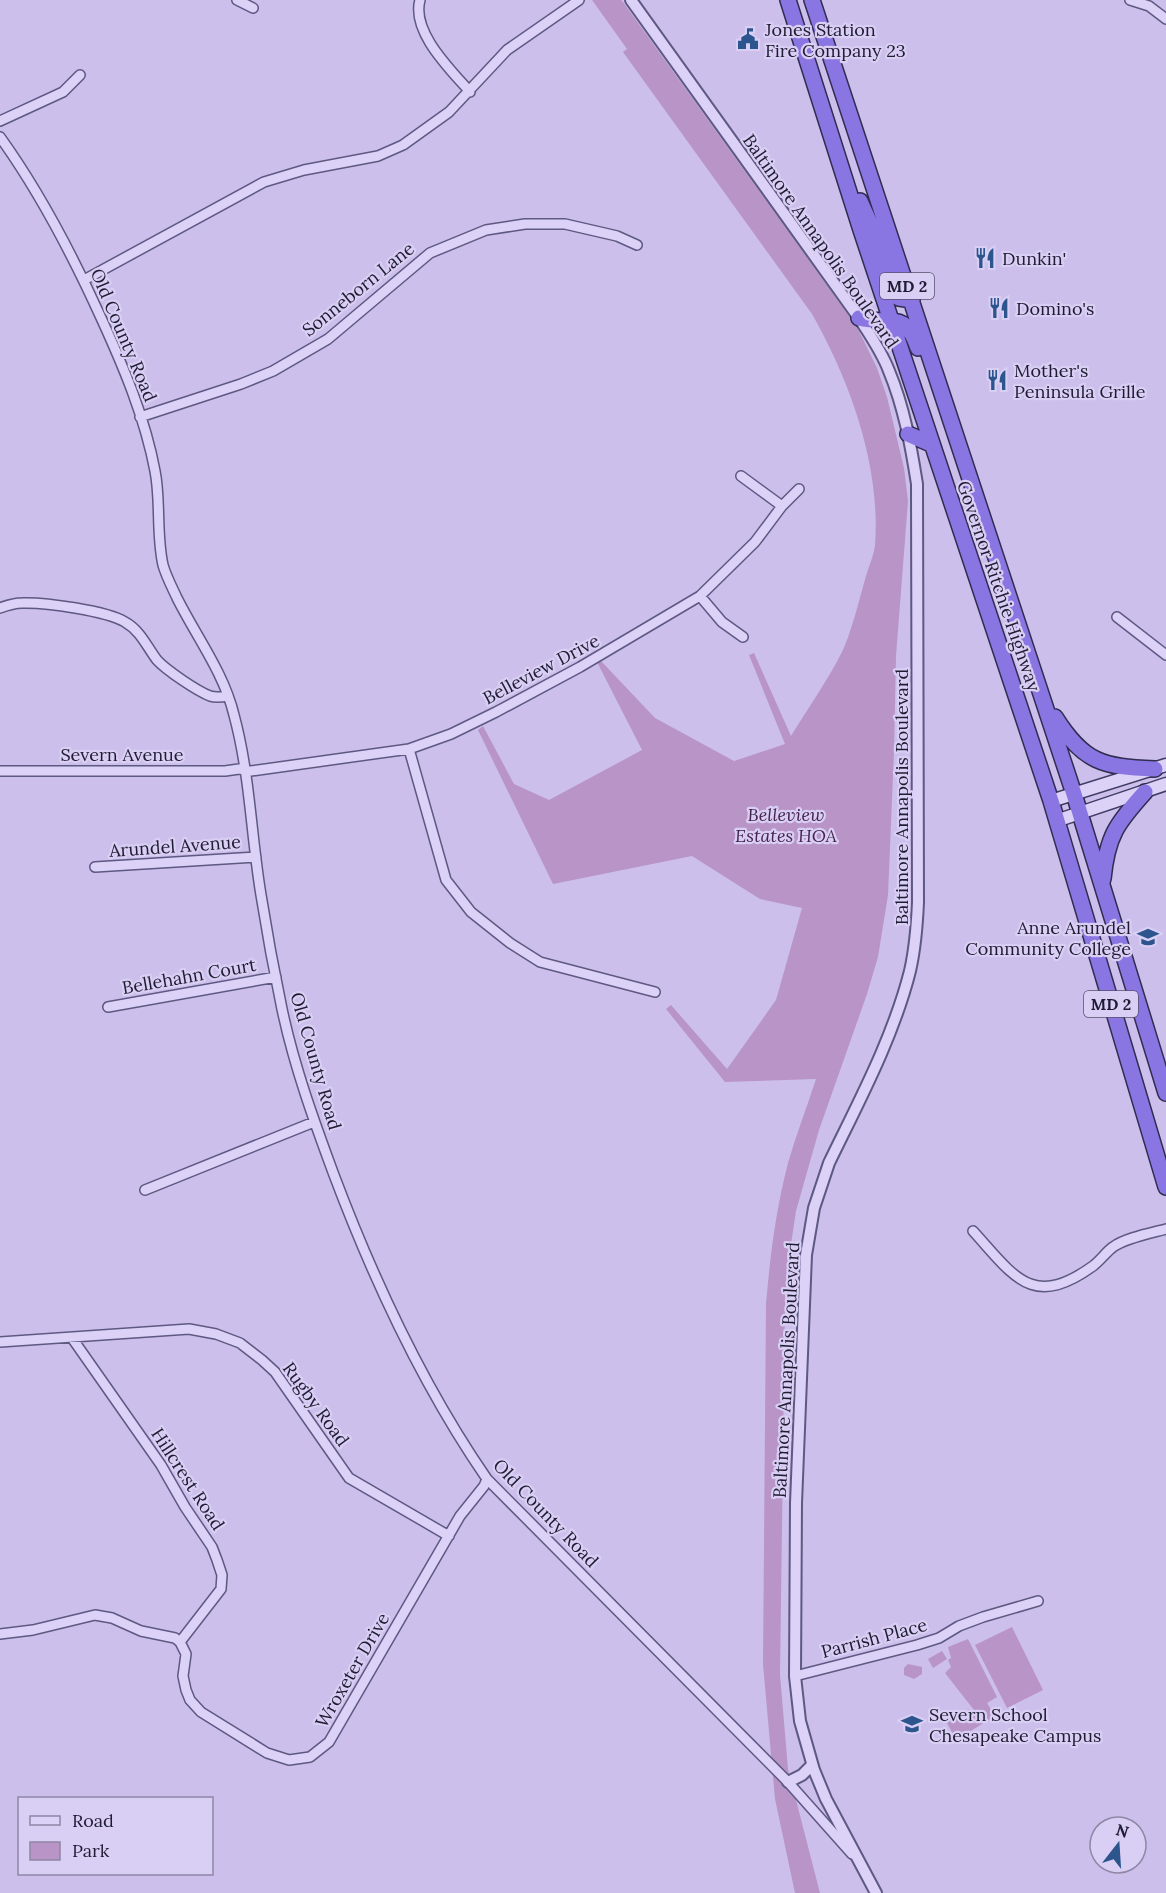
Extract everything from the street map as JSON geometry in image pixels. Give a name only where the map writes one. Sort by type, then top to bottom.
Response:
[{"type":"highway","name":"Governor Ritchie Highway","points":[[788,0],[931,444],[1051,801],[1166,1187]]},
{"type":"highway","name":"Governor Ritchie Highway","points":[[812,0],[1074,794],[1166,1093]]},
{"type":"highway","points":[[828,127],[875,234],[894,295],[912,300]]},
{"type":"highway","points":[[859,318],[875,322],[900,322],[913,332],[940,417],[961,450]]},
{"type":"highway","points":[[909,434],[931,444]]},
{"type":"highway","points":[[1041,695],[1064,732],[1076,746],[1086,753],[1112,766],[1126,769],[1160,767]]},
{"type":"highway","points":[[1102,885],[1107,851],[1116,827],[1126,812],[1145,792]]},
{"type":"main road","points":[[1051,801],[1160,767]]},
{"type":"main road","points":[[1056,821],[1166,784]]},
{"type":"street","points":[[237,0],[254,8]]},
{"type":"street","points":[[420,0],[420,13],[431,45],[470,92]]},
{"type":"street","points":[[84,280],[264,182],[289,173],[364,160],[392,150],[427,129],[449,112],[507,50],[579,0]]},
{"type":"street","name":"Baltimore Annapolis Boulevard","points":[[631,0],[859,318],[889,369],[909,434],[917,484],[918,902],[916,938],[910,969],[894,1023],[829,1163],[820,1185],[809,1230],[804,1289],[796,1503],[795,1676],[802,1727],[812,1766],[826,1799],[876,1893]]},
{"type":"street","points":[[1130,0],[1149,6],[1166,19]]},
{"type":"street","points":[[0,121],[63,92],[80,75]]},
{"type":"street","name":"Old County Road","points":[[0,137],[20,164],[55,221],[125,372],[140,417],[155,470],[163,566],[190,623],[216,670],[234,715],[245,769],[260,894],[293,1053],[314,1122],[361,1245],[385,1298],[463,1444],[487,1479],[788,1782],[858,1860]]},
{"type":"street","name":"Sonneborn Lane","points":[[140,417],[241,384],[273,371],[328,339],[430,253],[486,230],[525,224],[565,224],[617,236],[638,244]]},
{"type":"street","points":[[741,476],[782,506]]},
{"type":"street","name":"Belleview Drive","points":[[245,769],[251,771],[409,749],[451,734],[496,712],[612,649],[700,596],[755,542],[782,506],[799,489]]},
{"type":"street","points":[[700,596],[722,622],[743,637]]},
{"type":"street","points":[[0,608],[25,603],[69,608],[111,616],[124,621],[136,629],[158,661],[190,685],[212,697],[228,696]]},
{"type":"street","points":[[1117,617],[1166,655]]},
{"type":"street","points":[[409,749],[446,880],[471,912],[510,943],[540,962],[655,992]]},
{"type":"street","name":"Severn Avenue","points":[[0,771],[225,771],[245,769]]},
{"type":"street","name":"Arundel Avenue","points":[[95,867],[256,857]]},
{"type":"street","name":"Bellehahn Court","points":[[108,1007],[276,977]]},
{"type":"street","points":[[145,1190],[314,1122]]},
{"type":"street","points":[[973,1231],[1010,1272],[1026,1284],[1044,1288],[1058,1286],[1075,1277],[1094,1265],[1114,1246],[1166,1229]]},
{"type":"street","name":"Rugby Road","points":[[0,1342],[189,1329],[240,1343],[275,1372],[349,1478],[448,1536]]},
{"type":"street","name":"Hillcrest Road","points":[[72,1338],[161,1465],[185,1508],[212,1546],[217,1560],[222,1575],[220,1589],[180,1642]]},
{"type":"street","name":"Wroxeter Drive","points":[[180,1642],[186,1654],[183,1676],[186,1690],[194,1707],[267,1753],[289,1760],[310,1757],[321,1750],[334,1734],[467,1504],[484,1486],[487,1479]]},
{"type":"street","name":"Parrish Place","points":[[795,1676],[917,1645],[939,1638],[959,1626],[1038,1601]]},
{"type":"street","points":[[0,1634],[33,1630],[84,1617],[102,1616],[141,1631],[175,1638],[180,1642]]},
{"type":"street","points":[[788,1782],[802,1775],[812,1766]]},
{"type":"green space","name":"Belleview Estates HOA","points":[[592,0],[621,0],[623,2],[857,327],[877,368],[887,397],[904,468],[908,501],[896,656],[888,895],[878,957],[819,1130],[796,1211],[785,1300],[780,1675],[788,1769],[820,1893],[795,1893],[775,1799],[763,1664],[766,1304],[769,1269],[784,1180],[816,1079],[725,1082],[666,1009],[671,1005],[727,1069],[776,1000],[802,908],[760,899],[692,856],[553,884],[478,730],[483,726],[514,784],[549,800],[642,750],[597,662],[601,661],[655,718],[734,761],[785,744],[749,655],[754,653],[791,736],[831,672],[850,632],[874,549],[876,515],[873,485],[868,455],[850,396],[839,367],[812,314],[623,52],[627,49]]},
{"type":"green space","points":[[1012,1627],[1043,1690],[1007,1708],[975,1645]]},
{"type":"green space","points":[[968,1639],[997,1697],[987,1703],[995,1716],[956,1740],[947,1723],[969,1709],[974,1710],[945,1673],[951,1667],[948,1660],[951,1658],[948,1647]]},
{"type":"green space","points":[[942,1651],[947,1659],[933,1668],[928,1659]]},
{"type":"green space","points":[[908,1664],[922,1667],[922,1674],[914,1679],[904,1675],[904,1668]]},
{"type":"place","name":"Jones Station Fire Company 23","points":[[748,39]]},
{"type":"place","name":"Dunkin'","points":[[985,258]]},
{"type":"place","name":"Domino's","points":[[999,308]]},
{"type":"place","name":"Mother's Peninsula Grille","points":[[997,380]]},
{"type":"place","name":"Anne Arundel Community College","points":[[1148,937]]},
{"type":"place","name":"Severn School Chesapeake Campus","points":[[912,1724]]}]
